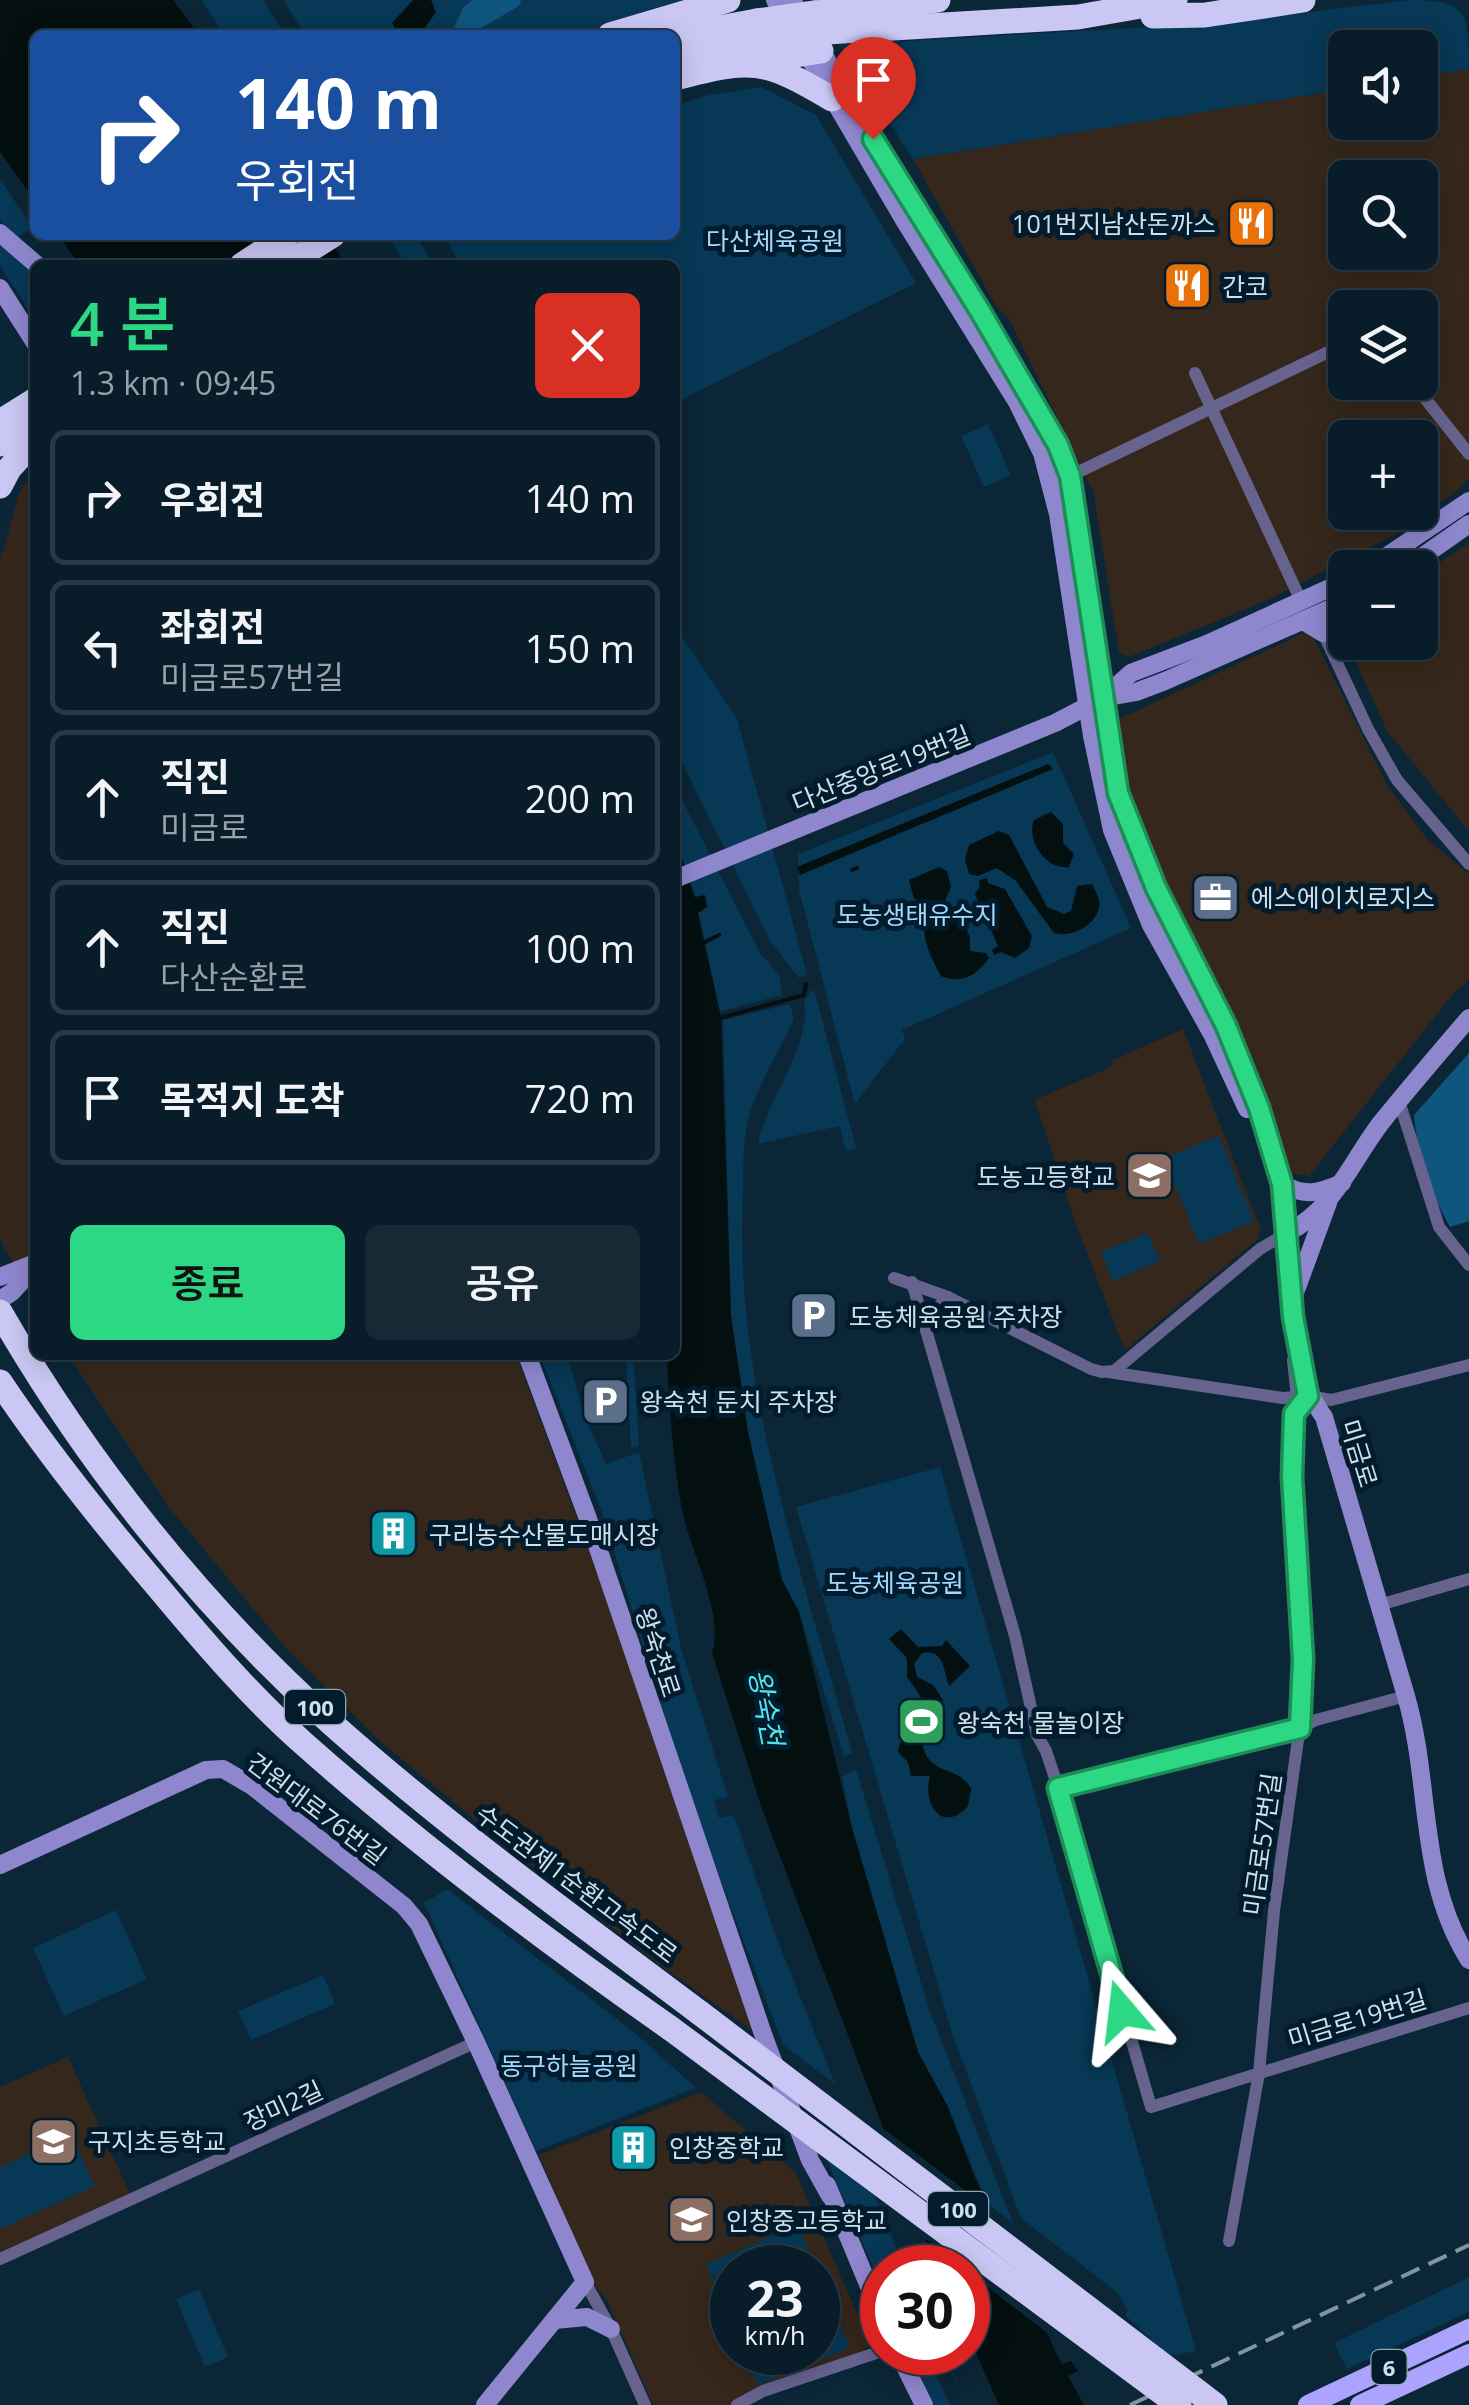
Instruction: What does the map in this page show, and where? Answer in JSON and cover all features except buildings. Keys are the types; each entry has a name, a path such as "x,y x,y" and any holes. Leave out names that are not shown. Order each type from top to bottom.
{"highway":[{"path":"748,63 812,30 938,0"},
{"path":"1078,17 1175,0"},
{"path":"680,36 1078,17 1206,15 1303,0"},
{"path":"626,30 720,1"},
{"path":"680,56 763,30"},
{"path":"680,77 748,63 778,69 832,98"},
{"path":"250,260 280,240"},
{"path":"293,260 324,240"},
{"path":"0,406 30,391"},
{"path":"0,422 30,403"},
{"path":"0,444 30,426"},
{"path":"0,486 30,446"},
{"name":"수도권제1순환고속도로","path":"2,1312 30,1356"},
{"name":"수도권제1순환고속도로","path":"33,1360 98,1462 240,1634 330,1722 460,1833 1216,2405"},
{"name":"100","path":"0,1382 78,1491 218,1659 302,1742 551,1945 670,2028 1179,2405"}],"main road":[{"name":"6","path":"1308,2405 1469,2329"},
{"path":"1360,2405 1469,2354"}],"street":[{"path":"774,0 812,30 1058,445 1070,476 1106,808 1121,856 1151,925 1244,1100 1287,1233"},
{"path":"812,30 832,98 1017,402 1042,453 1095,701 1123,811 1156,888 1226,1026 1259,1108 1282,1184 1287,1233"},
{"path":"0,233 32,260"},
{"path":"0,288 30,335"},
{"path":"1070,476 1328,352"},
{"path":"1195,373 1304,612 1323,633 1396,780 1469,863"},
{"path":"1426,400 1469,454"},
{"path":"1396,550 1469,502"},
{"path":"1432,550 1469,524"},
{"name":"다산중앙로19번길","path":"680,877 1024,736 1095,701 1136,692 1304,612 1328,594"},
{"name":"다산중앙로19번길","path":"1304,612 1328,610"},
{"path":"1323,633 1325,612"},
{"path":"1106,1372 1114,1371 1260,1249 1304,1224 1328,1202 1400,1100 1469,1018"},
{"path":"1400,1100 1439,1227 1469,1264"},
{"path":"1282,1184 1318,1194 1342,1183"},
{"path":"1292,1310 1328,1202"},
{"name":"미금로","path":"1287,1233 1303,1397 1324,1417 1417,1734 1433,1876 1449,1922 1469,1960"},
{"path":"0,1278 30,1267"},
{"path":"2,1312 30,1271"},
{"path":"894,1278 948,1297 1091,1369 1106,1372 1331,1400 1469,1364"},
{"path":"912,1282 1015,1636 1037,1735 1058,1788 1300,1728 1316,1720 1406,1696"},
{"path":"923,1322 948,1297"},
{"name":"왕숙천로","path":"529,1360 587,1516 810,2160 860,2266"},
{"name":"미금로57번길","path":"1229,2241 1259,2072 1274,1911 1300,1728 1303,1659 1292,1477 1294,1414 1303,1397"},
{"path":"1378,1605 1469,1578"},
{"name":"건원대로76번길","path":"0,1865 206,1770 223,1769 252,1786 404,1906 419,1924 476,2042"},
{"name":"미금로19번길","path":"1058,1788 1151,2108 1469,2008"},
{"path":"476,2042 645,2405"},
{"name":"장미2길","path":"0,2260 476,2042"},
{"path":"484,2405 585,2282"},
{"path":"554,2320 588,2318 611,2329"},
{"path":"737,2405 762,2390 860,2358"},
{"path":"909,2375 924,2405"}],"shaded area":[{"path":"472,0 521,1 519,6 478,30 453,30 463,8"},
{"path":"1469,69 1469,478 1438,504 1438,420 1328,420 1328,530 1401,530 1364,550 1328,550 1328,569 1270,599 1129,657 1119,652 1093,491 1009,319 996,306 913,159 1328,92 1328,140 1438,140 1438,74"},
{"path":"30,477 30,1292 0,1239 0,562 20,490"},
{"path":"1469,543 1469,829 1387,731 1355,660 1438,660 1438,564"},
{"path":"1310,630 1387,785 1427,839 1469,874 1469,980 1452,995 1309,1176 1290,1173 1259,1081 1158,880 1131,805 1117,720"},
{"name":"도농고등학교","path":"1183,1029 1261,1230 1258,1239 1125,1350 1076,1225 1035,1100 1111,1067 1111,1061"},
{"path":"1469,1053 1469,1221 1450,1227 1426,1173 1414,1115"},
{"name":"구리농수산물도매시장","path":"71,1360 518,1360 589,1550 757,2034 657,1963 382,1743 284,1646 168,1506"},
{"name":"구지초등학교","path":"68,2057 130,2194 0,2253 0,2087"},
{"name":"인창중고등학교","path":"701,2092 795,2172 827,2245 710,2245 710,2375 798,2375 751,2391 729,2405 653,2405 607,2300 592,2282 539,2155"},
{"name":"인창중고등학교","path":"840,2274 860,2320 860,2352 840,2360"}],"green space":[{"path":"201,0 263,0 282,30 222,30"},
{"path":"283,0 682,0 593,30 303,30"},
{"path":"1409,0 1444,3 1462,14 1466,23 1469,69 1438,74 1438,30 1328,30 1328,92 913,159 839,45 1218,23"},
{"name":"다산체육공원","path":"761,87 816,115 916,283 680,401 680,260 457,260 447,240 680,240 680,104 709,95"},
{"path":"0,180 30,223 30,229 18,238 0,220"},
{"path":"390,240 418,240 432,260 403,260"},
{"path":"0,242 30,266 30,313 0,265"},
{"path":"988,424 1011,475 984,487 961,436"},
{"path":"680,634 737,719 807,974 799,978 770,941 680,758"},
{"name":"도농생태유수지","path":"1053,752 1131,928 902,1030 905,1039 855,1104 799,890 798,854"},
{"path":"680,796 760,953 779,975 782,995 718,1012 698,913 704,896 695,898 680,853"},
{"path":"814,989 856,1148 846,1151 840,1126 758,1144 802,1035 804,1000"},
{"path":"790,1004 794,1019 758,1091 747,1125 743,1265 760,1406 793,1546 852,1753 844,1756 799,1612 782,1580 748,1432 731,1316 723,1020"},
{"path":"1219,1136 1254,1221 1199,1244 1164,1158"},
{"path":"1148,1233 1160,1261 1113,1281 1101,1252"},
{"path":"542,1360 568,1360 584,1415 606,1464 639,1452 682,1652 728,1797 714,1800 719,1818 734,1815 775,1934 835,2084 783,2045 687,1791 603,1515"},
{"path":"626,1360 633,1360 639,1443 631,1448"},
{"name":"도농체육공원","path":"940,1467 1196,2351 1169,2356 1126,2316 1127,2309 1118,2293 1021,2218 953,2036 796,1507"},
{"path":"856,1769 930,2012 1013,2223 987,2203 948,2107 918,2052 852,1828 842,1777"},
{"name":"동구하늘공원","path":"447,1889 634,2032 696,2088 536,2151 424,1903"},
{"path":"116,1910 147,1979 64,2016 33,1948"},
{"path":"323,1975 335,2004 251,2040 238,2011"},
{"path":"71,2135 95,2186 0,2229 0,2167"},
{"path":"823,2151 871,2186 895,2245 863,2245"},
{"path":"797,2225 806,2245 750,2245"},
{"path":"1469,2277 1469,2312 1347,2369 1334,2343"},
{"path":"199,2289 228,2357 205,2367 176,2299"},
{"path":"840,2324 850,2348 840,2352"},
{"path":"754,2375 783,2375 758,2385"},
{"path":"921,2375 936,2375 950,2405 934,2405"}],"water":[{"path":"0,0 173,0 195,30 30,30 30,194 0,152"},
{"path":"413,0 431,0 436,12 423,30 396,30 392,23"},
{"path":"62,240 331,240 342,260 76,260"},
{"path":"1048,764 1053,769 800,875 797,867"},
{"path":"1051,812 1063,824 1063,843 1074,854 1069,867 1053,864 1035,845 1034,820"},
{"path":"999,831 1009,835 1047,907 1064,914 1071,911 1077,886 1092,884 1099,904 1088,925 1074,932 1054,933 1016,881 997,868 978,876 969,874 965,859 969,845"},
{"name":"왕숙천","path":"680,853 695,897 705,895 707,907 698,913 721,1017 731,1316 748,1432 782,1580 799,1612 852,1828 918,2052 948,2107 973,2173 1058,2357 1062,2364 1071,2361 1078,2371 1068,2376 1084,2405 999,2405 986,2375 990,2375 990,2245 928,2245 761,1806 712,1653 714,1620 682,1510 667,1360 680,1360"},
{"path":"939,867 947,871 951,887 942,907 935,908 933,901 914,899 909,880"},
{"path":"987,878 988,883 1005,889 1032,936 1029,948 1015,958 1001,952 994,955 992,950 998,946 975,894 979,880"},
{"path":"942,912 943,916 962,920 970,937 970,951 986,953 989,958 969,976 941,976 931,957 924,923"},
{"name":"왕숙천 물놀이장","path":"901,1629 918,1647 942,1646 946,1640 970,1666 949,1686 942,1662 935,1654 922,1653 914,1664 917,1677 933,1685 943,1700 924,1737 924,1750 933,1764 961,1777 971,1789 968,1806 950,1817 932,1806 930,1776 911,1776 908,1762 898,1752 900,1743 915,1734 917,1729 909,1715 921,1697 907,1677 907,1658 889,1639"}],"pier":[{"path":"876,2123 999,2216 1055,2339 990,2289 990,2245 933,2245 919,2234"}],"waterway":[{"path":"852,870 857,868"},
{"path":"701,944 719,935"},
{"path":"720,1018 804,995 806,984"}],"railway":[{"path":"1130,2405 1469,2245"}],"place":[{"name":"101번지남산돈까스","path":"1251,223"},
{"name":"간코","path":"1187,286"},
{"name":"에스에이치로지스","path":"1216,897"},
{"name":"도농고등학교","path":"1150,1176"},
{"name":"도농체육공원 주차장","path":"814,1316"},
{"name":"왕숙천 둔치 주차장","path":"605,1401"},
{"name":"구리농수산물도매시장","path":"394,1534"},
{"name":"왕숙천 물놀이장","path":"922,1722"},
{"name":"구지초등학교","path":"53,2141"},
{"name":"인창중학교","path":"634,2147"},
{"name":"인창중고등학교","path":"691,2220"}],"route":[{"path":"873,139 980,311 1058,445 1070,476 1108,741 1123,811 1248,1078 1286,1207 1293,1317 1308,1396 1294,1414 1292,1477 1303,1659 1300,1728 1058,1788 1122,2011"}]}
